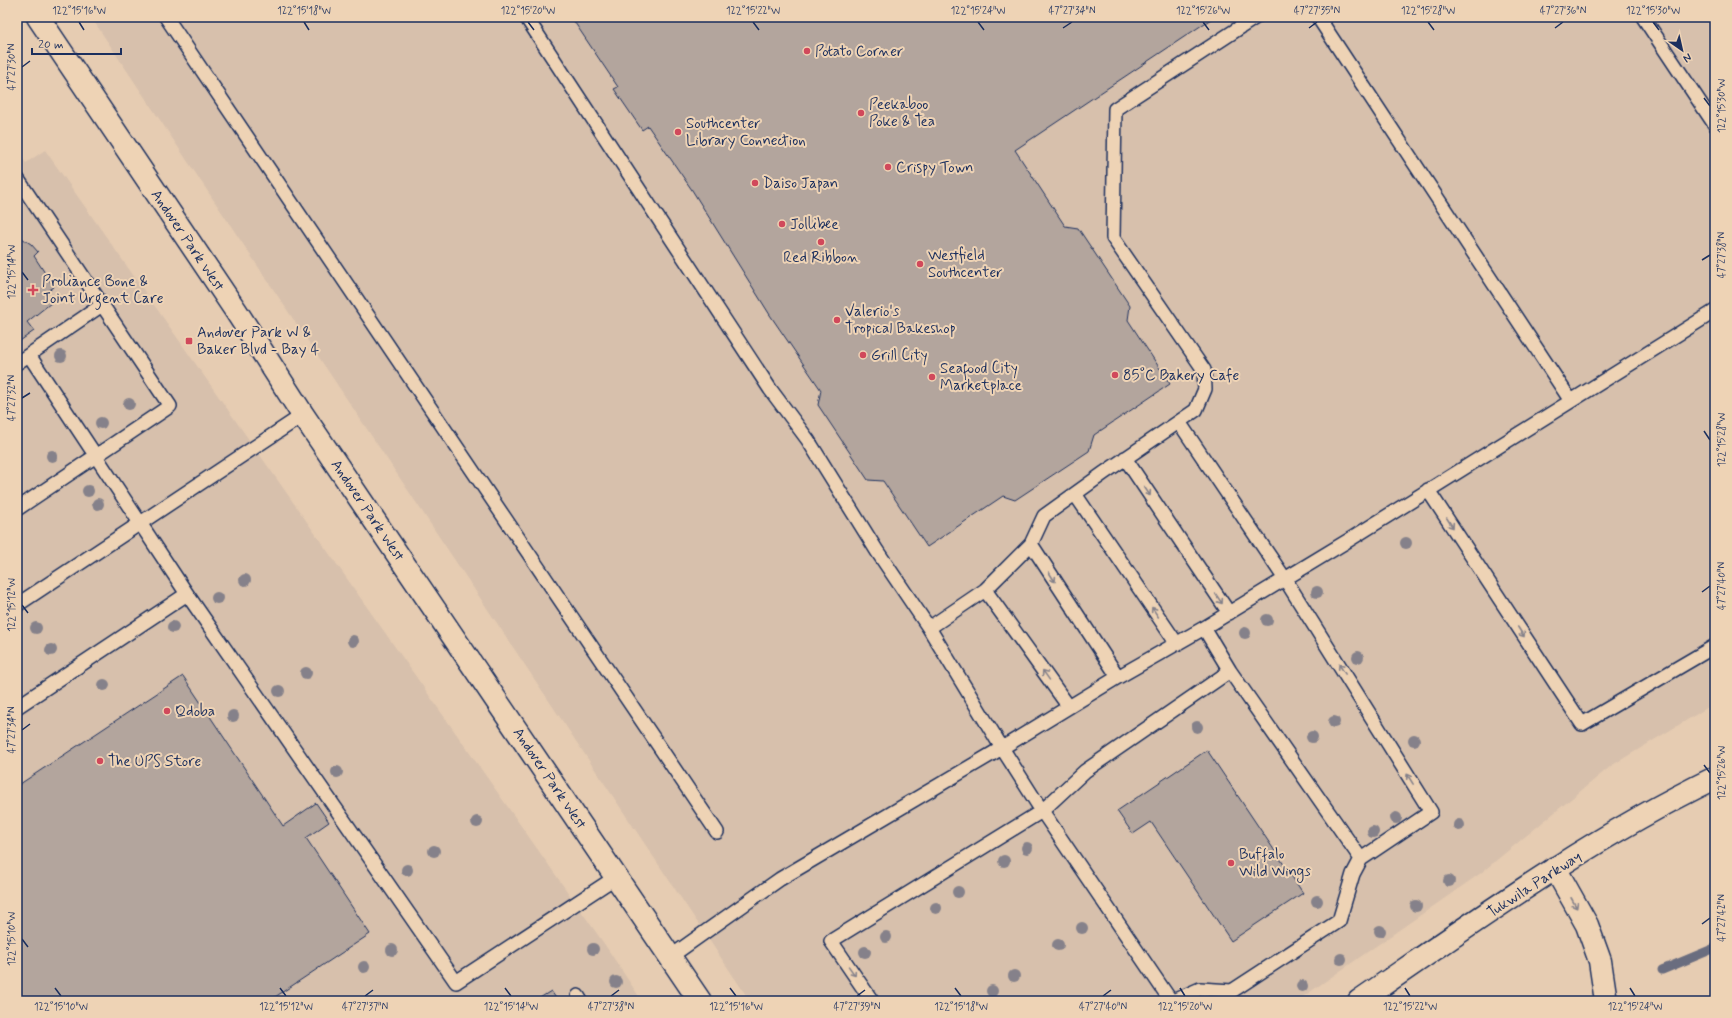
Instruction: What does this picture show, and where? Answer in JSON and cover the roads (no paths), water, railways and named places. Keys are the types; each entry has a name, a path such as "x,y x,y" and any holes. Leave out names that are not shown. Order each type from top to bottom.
{"main road":[{"name":"Andover Park West","path":"38,17 236,311 303,415 700,1001"},
{"name":"Tukwila Parkway","path":"1359,1001 1556,868 1642,817 1715,778"},
{"path":"1556,868 1587,925 1600,961 1606,1001"}],"lane":[{"path":"166,17 717,832"},
{"path":"526,17 770,389 808,440 877,551 929,628 1042,811 1172,1001 1200,989 1232,991 1339,921 1353,874 1361,859 1431,812 1285,579 1179,422"},
{"path":"929,628 985,590 1031,544 1044,516 1125,458 1196,410 1205,389 1204,370 1113,238 1115,108 1256,17"},
{"path":"1318,17 1571,401"},
{"path":"1642,17 1715,125"},
{"path":"17,178 170,406 18,505"},
{"path":"17,363 102,305"},
{"path":"670,957 780,879 1002,748 1118,677 1229,613 1715,312"},
{"path":"29,354 187,594 456,982 616,877"},
{"path":"17,606 303,415"},
{"path":"1125,458 1229,613"},
{"path":"1428,490 1582,724 1715,646"},
{"path":"1075,494 1177,644"},
{"path":"1031,544 1118,677"},
{"path":"985,590 1069,707"},
{"path":"17,707 187,594"},
{"path":"1204,628 1230,671 1361,859"},
{"path":"872,1001 831,941 1042,811 1085,771 1230,671"}],"waterway":[{"path":"1662,970 1715,948"}],"place":[{"name":"Potato Corner","path":"807,51"},
{"name":"Peekaboo Poke & Tea","path":"861,113"},
{"name":"Southcenter Library Connection","path":"678,132"},
{"name":"Crispy Town","path":"888,167"},
{"name":"Daiso Japan","path":"755,183"},
{"name":"Jollibee","path":"782,224"},
{"name":"Red Ribbon","path":"821,242"},
{"name":"Westfield Southcenter","path":"920,264"},
{"name":"Proliance Bone & Joint Urgent Care","path":"33,290"},
{"name":"Valerio's Tropical Bakeshop","path":"837,320"},
{"name":"Andover Park W & Baker Blvd - Bay 4","path":"189,341"},
{"name":"Grill City","path":"863,355"},
{"name":"85°C Bakery Cafe","path":"1115,375"},
{"name":"Seafood City Marketplace","path":"932,377"},
{"name":"Qdoba","path":"167,711"},
{"name":"The UPS Store","path":"100,761"},
{"name":"Buffalo Wild Wings","path":"1231,863"}]}
